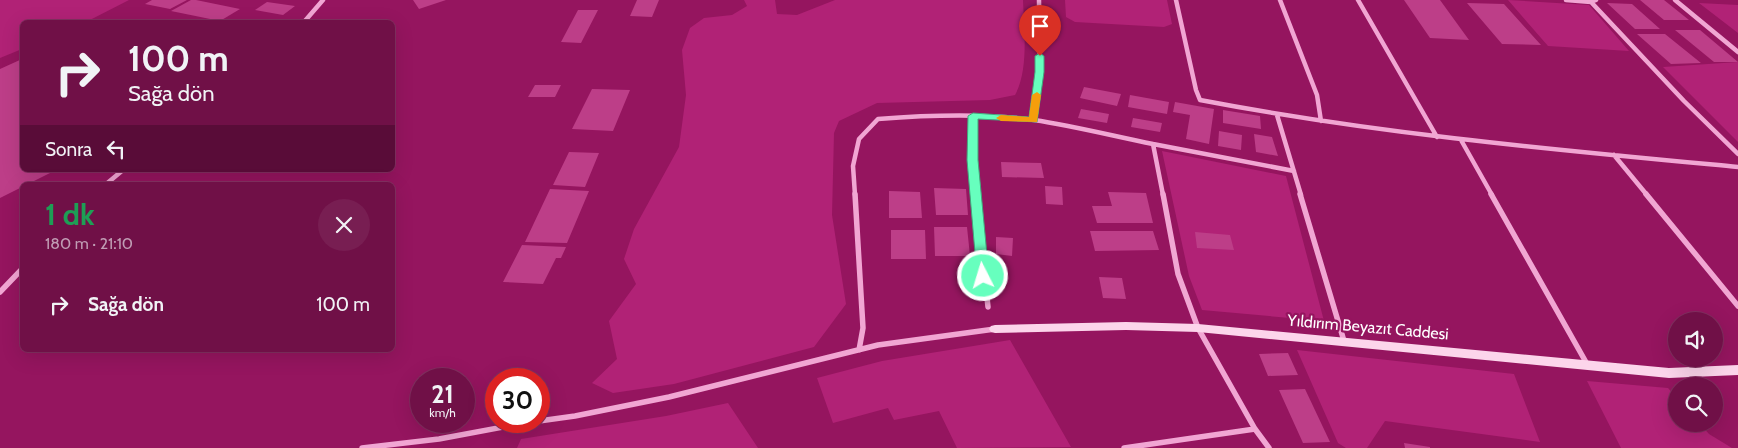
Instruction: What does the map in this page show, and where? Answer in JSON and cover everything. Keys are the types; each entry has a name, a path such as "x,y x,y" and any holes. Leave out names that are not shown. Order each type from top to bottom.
{"street":[{"path":"306,20 323,0"},
{"path":"1033,120 1040,72 1039,0"},
{"path":"1176,0 1200,100 1277,115 1436,137 1738,167"},
{"path":"1280,0 1317,95 1321,121"},
{"path":"1358,0 1436,137"},
{"path":"1566,0 1594,1 1684,101 1738,154"},
{"path":"1675,0 1738,52"},
{"path":"1277,115 1344,341"},
{"path":"859,350 863,328 853,166 859,139 878,119 915,116 973,116 1033,120 1294,171"},
{"path":"973,116 972,160 988,307"},
{"path":"1461,140 1587,365"},
{"path":"1153,144 1178,274 1198,328 1255,429 1270,448"},
{"path":"1614,155 1738,306"},
{"path":"109,182 121,172"},
{"path":"0,292 20,271"},
{"name":"Yıldırım Beyazıt Caddesi","path":"995,329 1126,326 1198,328 1669,373 1738,370"},
{"path":"550,419 670,397 878,345 995,329"},
{"path":"1124,448 1255,429"},
{"path":"362,448 485,430"}],"shaded area":[{"path":"0,0 129,0 90,20 20,20 20,50 0,58"},
{"path":"744,0 775,0 777,14 797,15 835,0 1023,0 1025,49 1019,85 1015,95 990,100 877,103 839,121 834,133 832,215 846,304 814,347 674,384 613,393 592,383 617,359 609,321 636,284 624,259 634,229 679,147 686,95 682,50 690,28 704,18 732,15 747,6"},
{"path":"1065,0 1167,0 1172,24 1164,27 1075,22 1066,17"},
{"path":"1508,0 1589,5 1629,51 1548,46"},
{"path":"1699,3 1738,5 1738,33"},
{"path":"1738,62 1738,142 1663,67"},
{"path":"1162,151 1286,176 1324,321 1202,310 1189,276"},
{"path":"1010,340 1071,447 957,448 939,411 894,420 888,408 833,423 817,378 882,361"},
{"path":"1297,350 1514,374 1540,442 1385,421 1367,448 1346,448 1338,443"},
{"path":"1587,381 1668,388 1668,432 1707,432 1732,448 1621,448"},
{"path":"728,403 758,448 517,448 521,439 666,416"}],"building":[{"path":"152,0 187,0 170,9 145,4"},
{"path":"191,0 240,9 222,20 171,11"},
{"path":"413,0 446,0 419,9"},
{"path":"637,0 659,0 652,17 630,16"},
{"path":"1404,0 1440,0 1469,40 1430,38"},
{"path":"1640,0 1664,0 1689,20 1664,20"},
{"path":"267,2 295,6 283,15 255,10"},
{"path":"1467,3 1504,4 1541,45 1502,44"},
{"path":"1607,3 1632,4 1660,29 1635,29"},
{"path":"578,10 598,10 581,43 561,42"},
{"path":"1675,30 1700,30 1738,62 1714,62"},
{"path":"1637,34 1665,34 1701,63 1671,64"},
{"path":"20,60 20,172 52,172 32,182 20,182 20,188 0,198 0,69"},
{"path":"535,85 561,85 555,97 528,97"},
{"path":"1084,87 1121,94 1117,106 1080,98"},
{"path":"592,89 630,90 613,131 572,129"},
{"path":"1130,95 1169,102 1167,114 1128,107"},
{"path":"1175,102 1214,109 1209,144 1186,139 1190,115 1173,112"},
{"path":"1081,109 1109,114 1107,123 1078,118"},
{"path":"1223,110 1260,116 1261,129 1223,123"},
{"path":"1133,118 1162,123 1160,132 1131,127"},
{"path":"1219,131 1242,135 1241,150 1218,146"},
{"path":"1254,134 1272,137 1278,156 1256,152"},
{"path":"569,152 599,153 585,187 553,185"},
{"path":"1001,162 1041,163 1044,178 1002,177"},
{"path":"1045,186 1062,187 1063,205 1046,204"},
{"path":"934,188 966,189 968,215 936,215"},
{"path":"550,189 589,191 567,243 525,242"},
{"path":"889,191 920,192 922,218 889,218"},
{"path":"1108,192 1146,193 1153,223 1097,223 1092,206 1112,206"},
{"path":"934,227 967,227 970,256 935,256"},
{"path":"891,230 925,230 926,259 891,259"},
{"path":"1090,231 1153,231 1159,250 1095,251"},
{"path":"1195,232 1230,235 1234,250 1197,248"},
{"path":"996,237 1013,238 1012,256 996,254"},
{"path":"522,245 566,247 561,258 556,258 543,284 503,282"},
{"path":"1099,277 1122,278 1126,299 1103,298"},
{"path":"1288,353 1298,375 1268,376 1259,354"},
{"path":"1305,389 1330,442 1303,443 1279,390"},
{"path":"1404,443 1430,447 1430,448 1405,448"}],"slow traffic":[{"path":"1001,118 1033,120 1037,95"}],"route":[{"path":"983,276 972,160 973,116 1033,120 1040,72 1040,56"}]}
